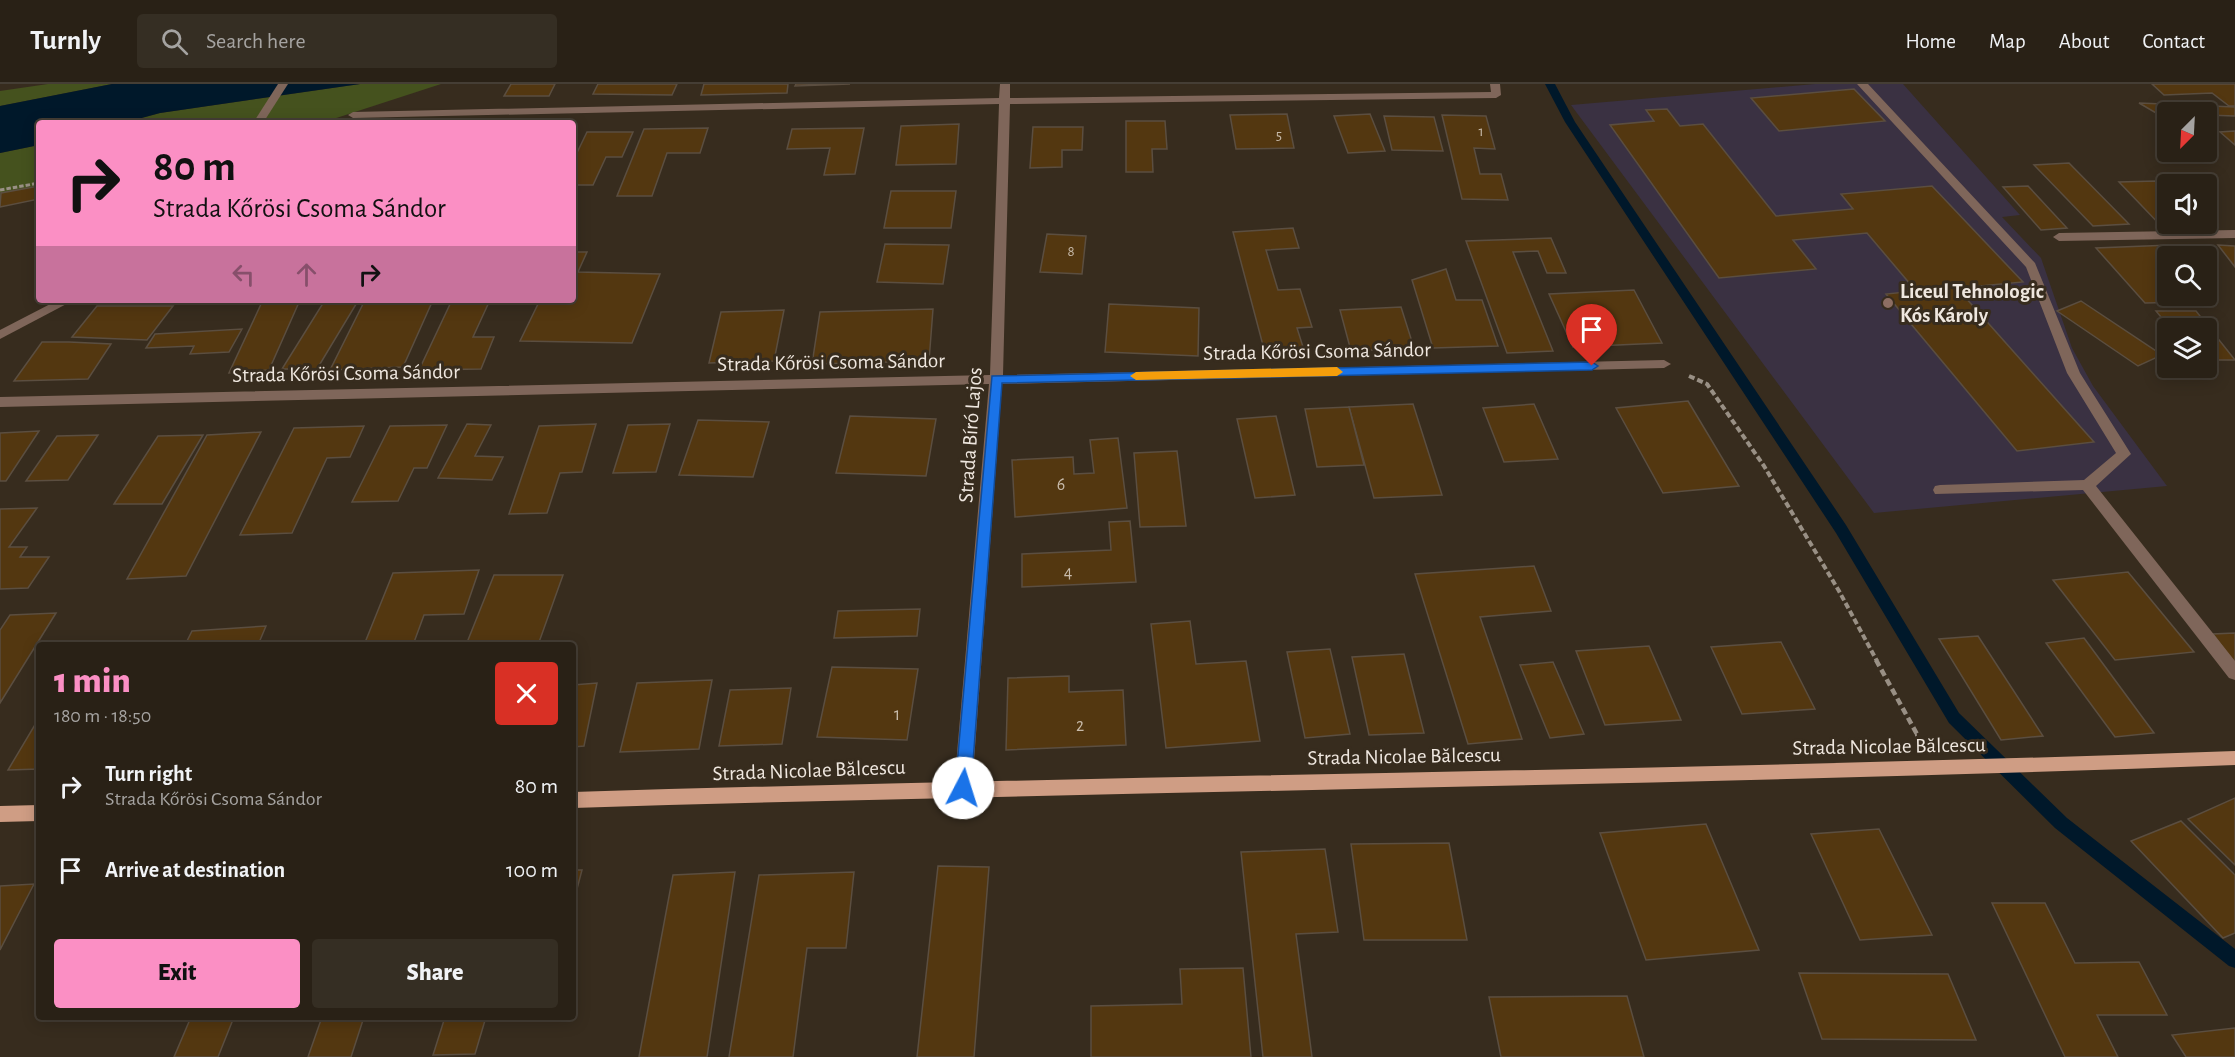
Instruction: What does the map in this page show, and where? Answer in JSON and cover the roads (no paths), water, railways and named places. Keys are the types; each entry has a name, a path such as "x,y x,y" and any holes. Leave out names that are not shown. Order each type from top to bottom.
{"main road":[{"name":"Strada Nicolae Bălcescu","path":"576,800 963,788 2046,765 2235,758"},
{"path":"0,813 36,813"}],"street":[{"path":"261,120 283,84"},
{"name":"Strada Bíró Lajos","path":"963,788 996,379 1005,84"},
{"path":"1862,84 2031,266 2074,373 2124,454 2087,485 1940,490"},
{"path":"353,115 1496,90"},
{"path":"2059,237 2235,234"},
{"path":"0,335 62,303"},
{"name":"Strada Kőrösi Csoma Sándor","path":"0,402 1664,364"},
{"path":"2087,485 2235,673"}],"water":[{"path":"112,84 360,84 160,113 134,120 36,120 36,146 0,153 0,106"}],"waterway":[{"path":"1550,84 1570,122 1841,529 1954,718 2061,823 2235,960"}],"place":[{"name":"Liceul Tehnologic Kós Károly","path":"1888,303"}]}
